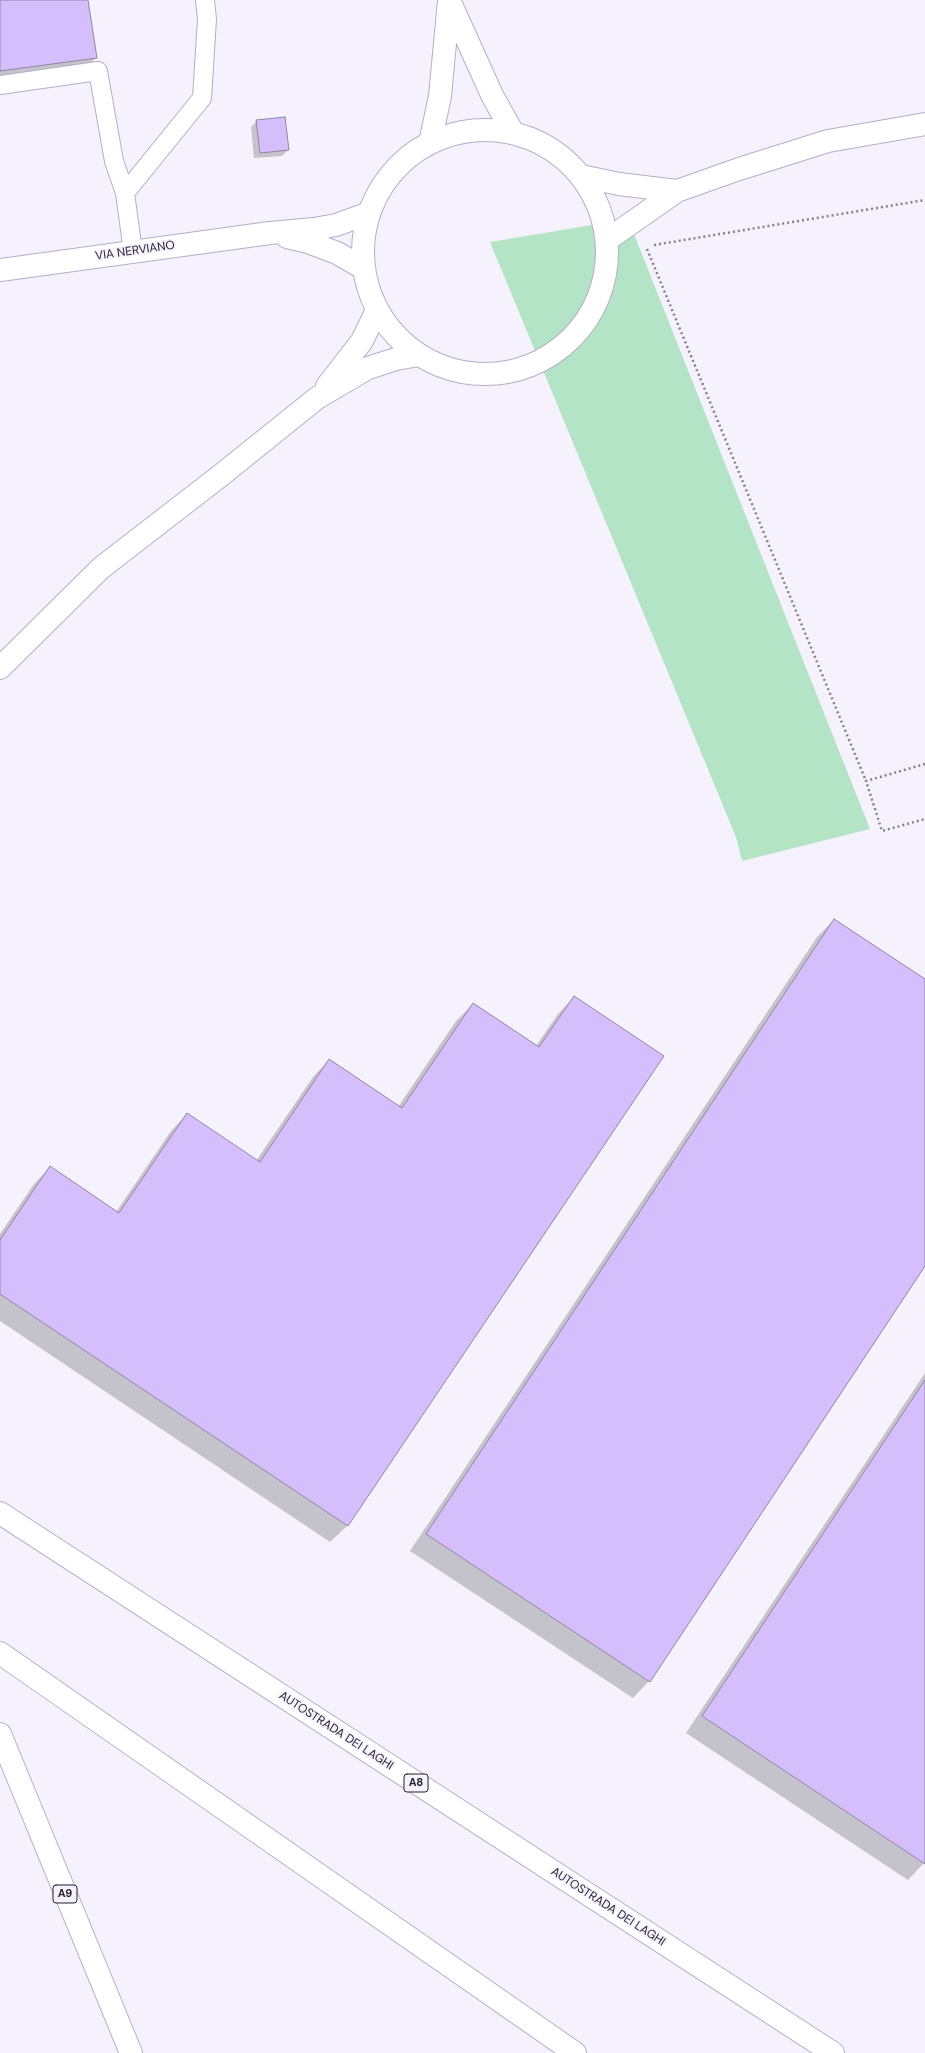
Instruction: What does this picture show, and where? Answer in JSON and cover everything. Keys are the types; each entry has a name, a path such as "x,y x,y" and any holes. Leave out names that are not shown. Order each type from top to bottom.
{"main road":[{"path":"449,0 492,95 513,133"},
{"path":"430,143 440,96 449,0"},
{"path":"607,240 677,191 739,169 828,141 925,124"},
{"path":"485,129 513,133 539,142 562,156 581,176 599,206 607,240 606,270 598,299 583,325 567,342 536,363 506,372 476,374 446,368 419,355 402,342 388,327 377,310 369,290 363,268 363,240 369,213 379,192 392,172 409,156 430,143 456,133 485,129"},
{"path":"581,176 619,184 677,191"},
{"name":"VIA NERVIANO","path":"0,270 270,233 314,229 336,225 369,213"},
{"name":"VIA NERVIANO","path":"270,233 308,242 337,253 363,268"},
{"path":"318,398 362,342 377,310"},
{"path":"0,668 101,568 318,398 368,368 396,359 419,355"},
{"name":"AUTOSTRADA DEI LAGHI","path":"0,1513 833,2053"},
{"path":"0,1653 574,2053"},
{"name":"A9","path":"0,1734 131,2053"}],"lane":[{"path":"125,193 202,98 207,20 205,0"},
{"path":"0,85 98,71 114,162 125,193 133,252"}],"path":[{"path":"925,200 646,246 866,781 882,831 925,819"},
{"path":"866,781 925,764"}],"green space":[{"path":"628,219 870,829 742,861 736,837 490,242"}],"building":[{"path":"0,0 88,0 97,58 0,71"},
{"path":"285,117 289,150 260,153 256,120"},
{"path":"834,919 925,979 925,1266 650,1682 426,1534"},
{"path":"574,996 664,1056 348,1526 0,1294 0,1240 50,1166 119,1213 187,1113 260,1162 329,1059 402,1108 473,1003 539,1047"},
{"path":"925,1380 925,1864 702,1716"}]}
